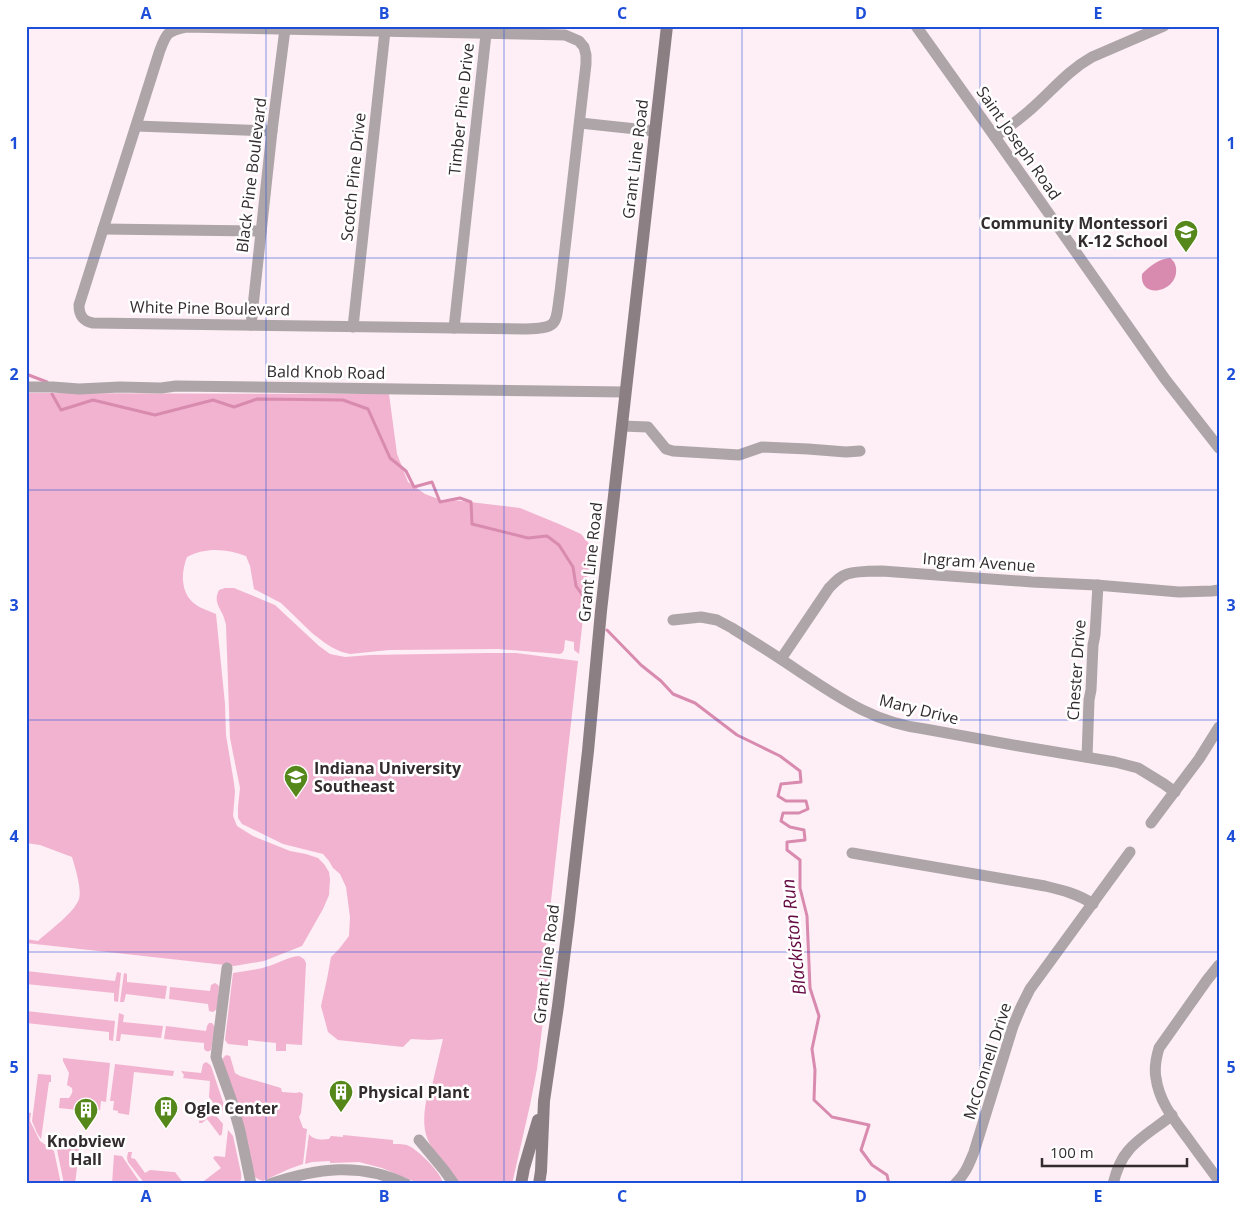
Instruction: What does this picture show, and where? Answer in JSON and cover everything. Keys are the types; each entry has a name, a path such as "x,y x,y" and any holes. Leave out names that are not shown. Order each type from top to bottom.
{"main road":[{"name":"Grant Line Road","path":"539,1184 544,1101 569,918 667,26"},
{"name":"Grant Line Road","path":"521,1184 544,1101"}],"street":[{"name":"Saint Joseph Road","path":"916,26 1165,379 1219,448"},
{"path":"995,136 1030,110 1062,78 1082,63 1164,26"},
{"name":"White Pine Boulevard","path":"285,29 186,27 168,33 164,39 79,305 81,317 86,322 543,329 554,324 560,292 586,55 584,47 579,41 565,35 486,34"},
{"name":"Timber Pine Drive","path":"285,29 486,34 454,328"},
{"name":"Black Pine Boulevard","path":"251,325 285,29"},
{"name":"Scotch Pine Drive","path":"353,327 385,31"},
{"path":"580,123 655,131"},
{"path":"137,126 272,131"},
{"path":"103,229 261,231"},
{"name":"Bald Knob Road","path":"26,387 78,389 161,388 176,386 626,392"},
{"path":"622,426 648,427 666,449 673,451 739,455 762,447 846,452 860,451"},
{"name":"Ingram Avenue","path":"780,660 829,588 846,574 882,571 1179,592 1219,590"},
{"name":"Chester Drive","path":"1087,757 1098,586"},
{"name":"Mary Drive","path":"673,620 701,617 717,620 843,700 882,719 911,727 1115,762 1138,768 1175,792"},
{"path":"1151,823 1199,759 1219,727"},
{"name":"McConnell Drive","path":"955,1184 966,1171 974,1152 1020,1007 1030,990 1130,852"},
{"path":"852,853 1045,886 1073,893 1093,904"},
{"path":"1219,965 1159,1048 1156,1058 1156,1079 1163,1100 1172,1115 1214,1166 1219,1181"},
{"path":"227,968 216,1057 240,1131 251,1184"},
{"path":"1113,1184 1123,1158 1128,1151 1172,1115"},
{"path":"418,1140 454,1184"},
{"path":"270,1184 290,1177 340,1169 366,1170 406,1184"}],"shaded area":[{"path":"1170,258 1176,268 1172,283 1166,288 1159,290 1146,288 1142,274 1154,263"},
{"path":"26,393 389,394 397,454 408,482 425,494 441,500 520,508 581,534 591,546 579,654 574,650 574,642 565,640 564,650 560,654 498,649 389,650 350,654 325,643 281,603 254,589 250,566 246,556 231,552 209,550 187,557 183,582 187,594 197,606 216,614 225,704 226,735 235,792 233,816 237,826 253,836 290,851 318,858 329,872 329,895 302,946 264,961 234,966 26,943 26,939 38,941 61,921 76,904 79,899 80,890 72,857 40,845 26,843"},
{"path":"234,588 275,605 330,654 345,657 516,653 578,661 546,945 551,957 537,1069 512,1184 459,1184 430,1144 425,1130 425,1112 443,1039 411,1039 403,1047 338,1040 328,1032 321,1006 331,957 349,936 350,917 346,887 340,874 323,854 283,844 242,824 238,818 240,788 230,738 226,625 217,600 219,590"},
{"path":"299,956 306,963 302,1045 286,1044 286,1051 276,1051 276,1043 248,1040 248,1046 228,1044 225,1040 233,973 273,965"},
{"path":"26,971 115,981 117,972 121,973 118,1002 114,1001 114,993 26,984"},
{"path":"124,973 127,974 127,982 167,986 165,999 126,994 124,1002 120,1002"},
{"path":"215,983 219,987 217,1009 213,1012 209,1011 208,1004 169,999 170,987 210,991 211,985"},
{"path":"26,1011 115,1021 113,1041 109,1040 109,1032 26,1023"},
{"path":"119,1013 124,1015 123,1022 163,1026 161,1038 121,1034 120,1041 116,1041"},
{"path":"209,1023 212,1023 215,1027 211,1050 209,1051 204,1049 204,1043 164,1039 166,1026 206,1031"},
{"path":"226,1055 230,1056 235,1073 240,1076 281,1088 282,1092 300,1092 303,1094 299,1117 303,1128 307,1129 303,1164 263,1181 255,1177 223,1064 223,1058"},
{"path":"63,1058 110,1063 106,1102 101,1101 100,1110 96,1109 96,1112 59,1108 60,1098 69,1098 72,1094 72,1088 67,1085 69,1073"},
{"path":"206,1062 211,1066 225,1108 222,1111 219,1111 209,1097 210,1081 183,1078 184,1075 181,1071 201,1073 203,1064"},
{"path":"115,1064 174,1071 173,1076 134,1072 129,1115 113,1110 114,1101 110,1101"},
{"path":"38,1074 51,1075 41,1139 32,1121"},
{"path":"202,1102 207,1105 223,1124 220,1136 207,1119 199,1123"},
{"path":"26,1112 31,1113 30,1121 40,1141 54,1151 61,1184 26,1184"},
{"path":"228,1130 233,1136 241,1180 237,1183 227,1184 200,1184 221,1168 213,1158 215,1156 225,1157"},
{"path":"309,1134 318,1139 329,1139 331,1136 343,1137 343,1135 393,1140 393,1144 407,1145 418,1152 429,1163 439,1174 443,1184 420,1184 382,1168 359,1162 330,1163 330,1161 305,1164"},
{"path":"55,1140 80,1143 75,1184 64,1184"},
{"path":"128,1152 132,1152 131,1158 135,1159 145,1173 150,1170 175,1172 184,1184 145,1184 128,1162"},
{"path":"114,1155 122,1156 141,1184 112,1184"}],"waterway":[{"name":"Blackiston Run","path":"26,374 47,382"},
{"name":"Blackiston Run","path":"52,394 61,410 93,400 155,415 213,400 234,407 257,399 343,400 368,409 390,458 406,471 414,487 432,482 440,502 460,498 471,502 472,524 528,538 547,536 559,545 573,567 576,586 588,603"},
{"name":"Blackiston Run","path":"607,630 673,694 695,703 737,735 780,756 800,771 801,782 781,784 778,796 786,801 806,801 808,809 799,813 783,813 781,821 790,827 804,830 805,840 787,842 787,850 800,860 800,888 807,916 810,988 819,1016 812,1049 815,1070 814,1100 832,1117 869,1125 861,1150 872,1165 887,1175 889,1184"}],"place":[{"name":"Community Montessori K-12 School","path":"1186,253"},
{"name":"Indiana University Southeast","path":"296,798"},
{"name":"Physical Plant","path":"341,1113"},
{"name":"Ogle Center","path":"166,1129"},
{"name":"Knobview Hall","path":"86,1131"}]}
